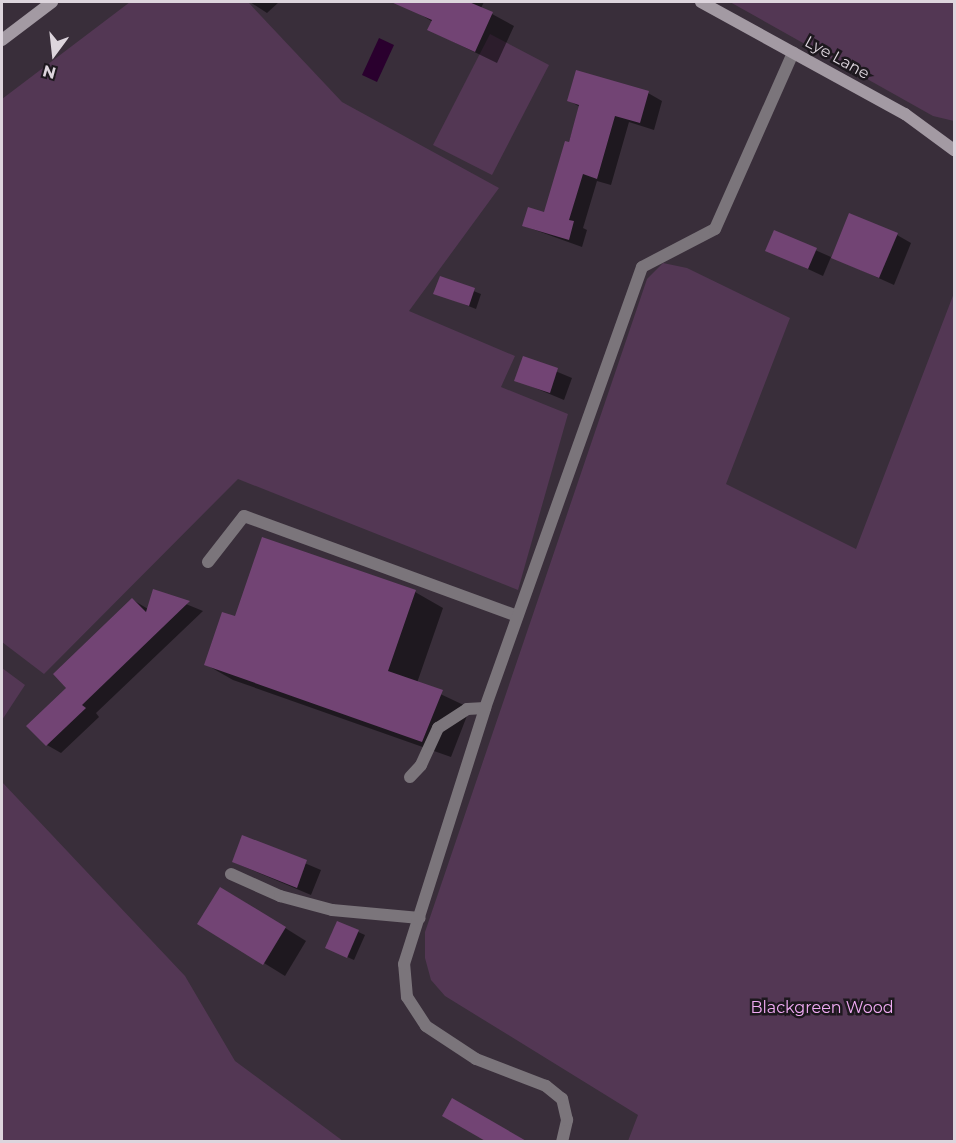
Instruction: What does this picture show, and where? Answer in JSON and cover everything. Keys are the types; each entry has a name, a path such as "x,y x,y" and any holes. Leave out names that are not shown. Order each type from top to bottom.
{"street":[{"path":"2,40 52,2"},
{"name":"Lye Lane","path":"701,2 905,114 954,150"}],"lane":[{"path":"562,1142 567,1120 562,1100 546,1086 476,1059 426,1026 407,997 404,964 485,708 642,267 714,229 793,53"},
{"path":"208,562 244,516 518,616"},
{"path":"410,777 421,765 438,728 467,709 485,708"},
{"path":"231,874 280,896 332,910 420,918"}],"green space":[{"path":"130,2 248,2 342,102 499,188 409,311 515,356 501,387 568,414 518,590 238,479 44,674 2,642 2,99"},
{"path":"730,2 954,2 954,121 933,116"},
{"path":"490,34 549,65 492,175 433,145"},
{"name":"Blackgreen Wood","path":"663,263 687,268 790,318 726,484 856,549 954,293 954,1141 628,1141 638,1115 445,996 431,980 425,958 425,932 647,279"},
{"path":"2,668 25,685 2,720"},
{"path":"2,782 185,976 235,1061 343,1141 2,1141"}],"shaded area":[{"path":"379,38 394,45 377,82 362,75"}],"building":[{"path":"391,2 469,2 493,12 475,52 427,30 432,20"},
{"path":"576,70 649,91 640,123 615,116 597,179 583,174 569,220 574,221 569,240 522,226 528,207 544,212 565,141 569,142 579,105 567,101"},
{"path":"849,213 898,233 879,278 831,258"},
{"path":"774,230 817,248 808,269 765,251"},
{"path":"440,276 475,288 469,306 433,294"},
{"path":"523,356 558,368 550,393 514,381"},
{"path":"262,537 416,590 388,671 443,690 422,742 204,665 222,612 235,616"},
{"path":"153,589 190,601 82,705 86,708 46,746 26,726 66,688 53,674 132,598 146,612"},
{"path":"242,835 307,860 297,888 232,862"},
{"path":"220,887 286,927 263,965 197,924"},
{"path":"337,921 359,930 347,958 325,948"},
{"path":"452,1098 528,1142 487,1142 442,1116"}]}
